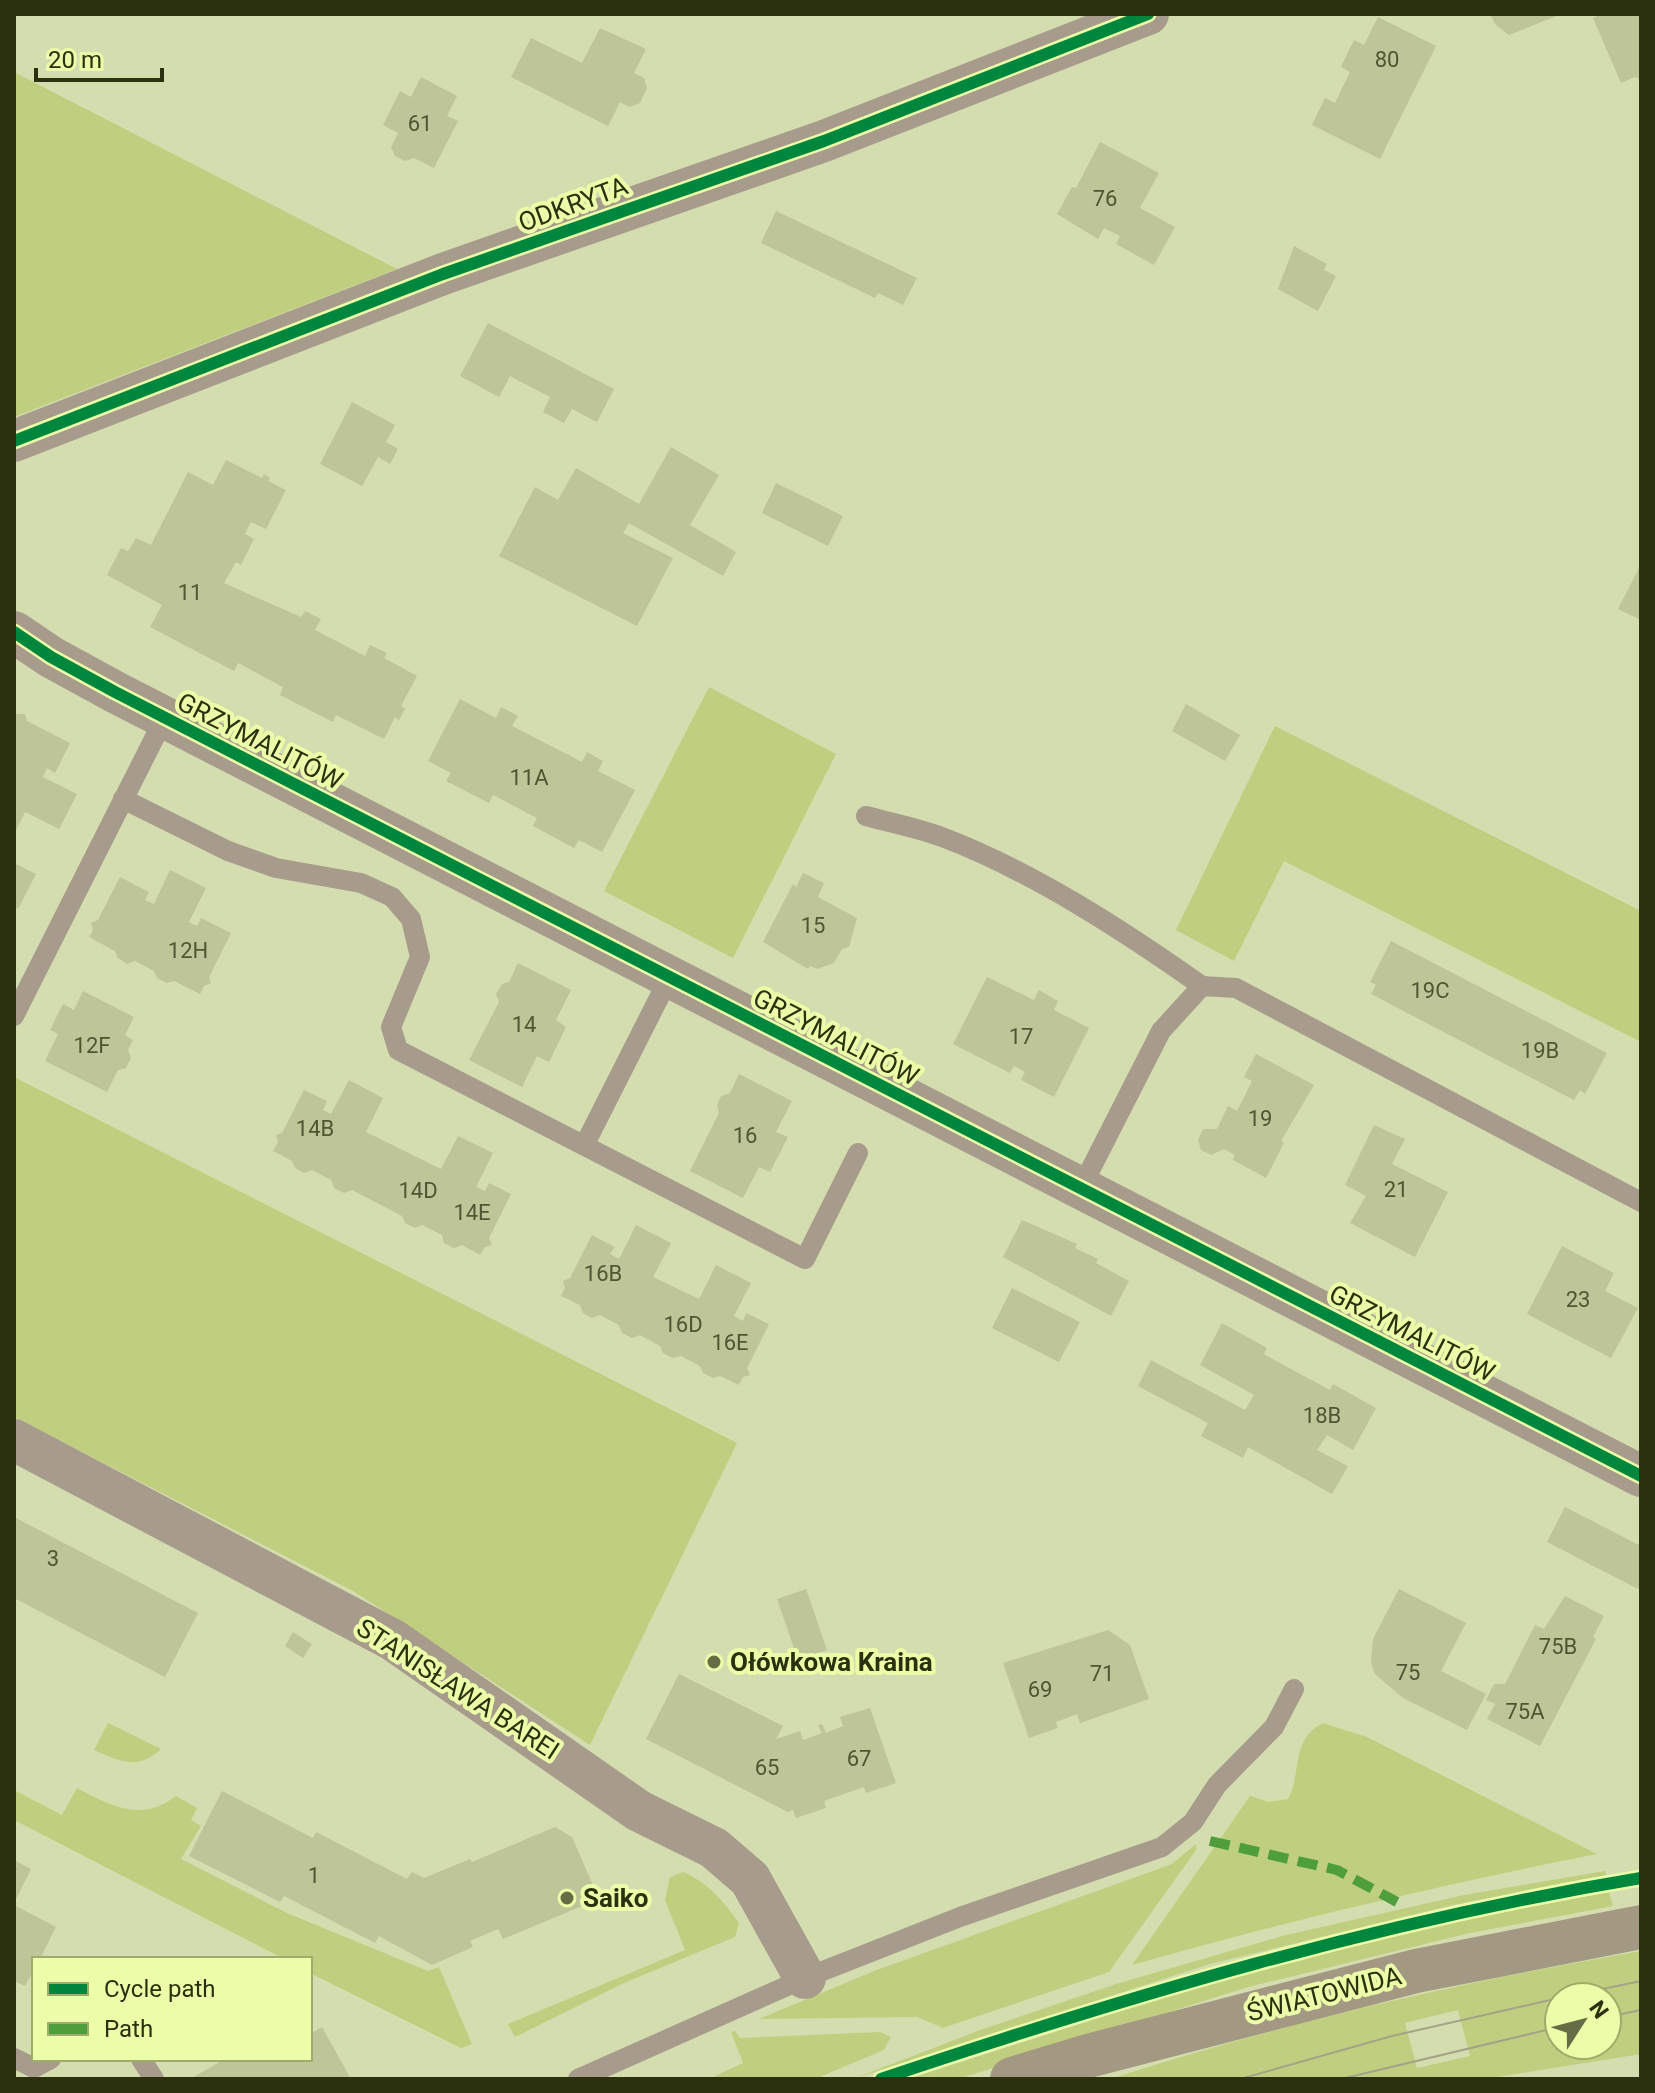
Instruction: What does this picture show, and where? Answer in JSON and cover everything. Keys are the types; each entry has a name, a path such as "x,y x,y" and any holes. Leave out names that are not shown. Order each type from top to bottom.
{"street":[{"name":"ODKRYTA","path":"14,441 443,274 824,141 1148,14"},
{"name":"GRZYMALITÓW","path":"14,632 51,657 165,717 1641,1476"},
{"name":"STANISŁAWA BAREI","path":"14,1440 393,1640 639,1811 714,1848 750,1879 805,1978"},
{"name":"ŚWIATOWIDA","path":"1012,2079 1088,2056 1402,1974 1641,1927"}],"lane":[{"path":"14,1016 165,717"},
{"path":"123,799 228,851 276,868 361,883 392,897 411,919 420,957 391,1027 398,1050 805,1259 858,1153"},
{"path":"866,816 941,837 999,861 1148,948 1202,986 1236,988 1641,1202"},
{"path":"585,1144 670,976"},
{"path":"1081,1188 1161,1031 1202,986"},
{"path":"578,2079 805,1978 960,1917 1162,1847 1193,1822 1217,1785 1274,1727 1294,1689"},
{"path":"14,2058 38,2069"},
{"path":"142,2061 154,2079"}],"green space":[{"path":"14,72 397,269 14,417"},
{"path":"709,687 836,754 733,958 604,891"},
{"path":"1275,726 1641,911 1641,1042 1284,861 1234,961 1176,930"},
{"path":"14,1077 737,1443 590,1745 353,1591 14,1417"},
{"path":"108,1723 161,1749 153,1756 136,1762 120,1760 94,1750"},
{"path":"1323,1723 1367,1737 1597,1854 1363,1905 1132,1965 1250,1796 1269,1802 1288,1799 1301,1748 1313,1730"},
{"path":"77,1788 126,1809 151,1809 176,1796 197,1808 191,1820 201,1826 181,1859 287,1913 428,1971 439,1967 472,2044 461,2048 312,1974 312,1957 280,1957 14,1820 14,1790 62,1815"},
{"path":"1196,1844 1196,1850 1109,1972 943,2028 917,2017 759,2019 874,1971 1172,1864"},
{"path":"1605,1871 1606,1875 1453,1905 1210,1964 853,2079 983,2029 1116,1984 1286,1935 1464,1895"},
{"path":"683,1872 708,1887 727,1907 739,1923 735,1937 624,1983 515,2037 508,2024 685,1950 665,1900 670,1877"},
{"path":"1609,1892 1613,1906 1470,1933 1248,1987 958,2079 908,2079 1220,1979 1467,1919"},
{"path":"1641,1951 1641,2054 1623,2057 1623,1981 1543,1981 1543,2061 1597,2061 1485,2079 1110,2079 1307,2022 1440,1990","holes":["1458,2010 1470,2056 1417,2068 1405,2023"]},
{"path":"735,2031 740,2038 880,2032 891,2037 884,2050 815,2079 709,2079 743,2063 731,2032"}],"building":[{"path":"1490,14 1561,14 1509,35 1495,24"},
{"path":"1602,14 1641,14 1641,79 1635,77 1621,83 1593,18"},
{"path":"1378,17 1436,46 1380,159 1312,125 1325,98 1335,103 1350,72 1341,67 1354,40 1364,45"},
{"path":"600,28 646,49 634,73 644,78 647,88 640,103 629,107 620,102 608,126 511,77 531,38 582,63"},
{"path":"421,77 457,96 447,116 458,121 434,168 414,158 405,161 395,156 391,147 398,133 383,125 400,91 411,97"},
{"path":"1100,142 1159,173 1140,208 1175,227 1154,265 1116,244 1120,236 1104,228 1098,239 1057,214 1072,187 1076,188"},
{"path":"776,211 917,278 903,305 878,293 875,298 761,243"},
{"path":"1294,246 1327,264 1324,270 1336,276 1318,311 1278,289"},
{"path":"488,323 614,389 597,422 572,409 564,423 543,412 550,397 510,376 499,397 460,376"},
{"path":"352,402 395,425 386,442 398,449 390,464 378,457 362,486 320,464"},
{"path":"671,447 719,475 690,525 736,552 723,576 629,523 623,533 673,558 637,626 499,556 535,487 558,500 576,468 639,504"},
{"path":"226,460 262,478 264,474 270,478 268,481 286,490 266,529 251,522 245,534 254,539 241,565 236,562 224,583 301,617 305,611 321,619 315,630 365,656 370,645 387,653 384,658 417,676 401,706 405,709 399,720 395,717 384,739 336,715 333,722 280,695 283,687 238,663 234,671 150,627 162,605 107,575 121,548 128,551 136,538 151,545 188,472 213,485"},
{"path":"776,483 843,516 828,546 762,513"},
{"path":"1641,564 1641,620 1618,609"},
{"path":"460,699 496,718 501,707 518,716 512,726 582,762 587,752 603,761 598,771 635,790 602,852 579,840 574,848 533,826 537,818 493,795 489,803 446,781 451,773 428,761"},
{"path":"1186,704 1240,735 1225,761 1172,731"},
{"path":"14,714 25,714 27,721 70,743 55,773 47,768 43,777 77,794 59,829 25,812 14,834"},
{"path":"14,863 36,874 18,909 14,907"},
{"path":"170,870 206,888 189,922 197,926 201,918 231,933 209,977 211,983 204,986 200,994 174,981 167,983 157,978 154,971 135,961 127,964 118,958 115,951 89,937 93,930 91,923 98,920 120,877 149,892 145,900 154,904"},
{"path":"803,873 824,883 818,897 857,918 849,947 842,949 834,963 817,969 810,966 808,969 763,942 793,884 796,887"},
{"path":"1391,941 1607,1053 1585,1094 1580,1090 1574,1100 1371,994 1376,985 1370,982"},
{"path":"518,963 571,990 556,1020 566,1027 549,1062 537,1056 522,1087 469,1060 499,1002 496,994 502,984 509,982"},
{"path":"987,977 1034,1000 1039,990 1058,1001 1054,1010 1089,1028 1054,1097 1021,1080 1025,1072 1014,1066 1010,1073 953,1044"},
{"path":"83,991 134,1017 125,1035 133,1040 128,1050 131,1058 126,1068 118,1070 107,1092 45,1061 58,1034 50,1030 63,1004 74,1010"},
{"path":"1256,1054 1314,1085 1281,1141 1284,1143 1266,1178 1233,1160 1235,1155 1224,1149 1211,1155 1201,1150 1198,1140 1203,1129 1217,1129 1228,1106 1237,1111 1252,1081 1244,1077"},
{"path":"739,1074 792,1101 776,1132 788,1137 770,1172 759,1167 743,1198 690,1171 719,1113 717,1105 721,1096 730,1093"},
{"path":"349,1080 383,1098 366,1132 441,1169 458,1136 493,1153 476,1187 485,1191 489,1183 511,1194 489,1238 492,1245 485,1247 480,1255 462,1245 454,1248 444,1243 442,1235 422,1225 415,1228 405,1223 402,1216 352,1190 344,1193 334,1188 331,1180 312,1170 304,1173 295,1168 292,1161 273,1151 278,1142 276,1135 282,1133 304,1090 327,1101 323,1110 331,1114"},
{"path":"1374,1125 1405,1139 1392,1164 1448,1192 1415,1257 1350,1223 1366,1196 1345,1185"},
{"path":"1022,1220 1077,1244 1075,1248 1098,1259 1096,1263 1129,1281 1111,1316 1003,1257"},
{"path":"636,1225 671,1243 653,1277 699,1299 716,1265 751,1283 734,1316 743,1321 746,1313 769,1324 747,1368 750,1375 743,1377 739,1385 720,1376 713,1378 703,1373 700,1366 681,1356 673,1358 663,1353 660,1346 640,1335 632,1338 622,1333 619,1325 600,1315 592,1318 583,1313 580,1305 561,1296 565,1288 563,1281 570,1278 592,1235 615,1247 610,1254 619,1259"},
{"path":"1562,1246 1614,1273 1605,1291 1638,1308 1611,1358 1527,1314"},
{"path":"1012,1288 1080,1322 1059,1362 992,1328"},
{"path":"1222,1323 1267,1348 1264,1354 1276,1361 1330,1390 1333,1384 1376,1408 1353,1450 1327,1435 1317,1450 1348,1466 1332,1494 1248,1447 1243,1458 1201,1436 1208,1423 1138,1386 1151,1360 1245,1410 1254,1395 1200,1365"},
{"path":"1565,1507 1641,1546 1640,1590 1547,1542"},
{"path":"14,1517 198,1613 165,1677 14,1598"},
{"path":"806,1589 827,1650 798,1660 777,1599"},
{"path":"1399,1589 1466,1623 1441,1671 1486,1694 1467,1730 1403,1698 1375,1674 1371,1662 1373,1639"},
{"path":"1565,1596 1604,1616 1593,1637 1596,1639 1540,1746 1487,1719 1495,1704 1486,1700 1494,1684 1505,1684 1535,1625 1544,1629"},
{"path":"1108,1630 1130,1645 1149,1699 1080,1723 1077,1714 1056,1722 1058,1728 1029,1738 1003,1663"},
{"path":"293,1632 312,1644 303,1658 285,1646"},
{"path":"679,1674 783,1726 776,1739 800,1731 803,1740 822,1733 818,1725 822,1724 826,1733 843,1726 840,1717 870,1708 896,1783 866,1793 864,1787 824,1801 826,1808 796,1818 793,1810 788,1812 646,1739"},
{"path":"222,1791 313,1838 316,1832 407,1879 412,1872 424,1878 470,1859 472,1862 555,1827 572,1837 599,1899 503,1939 498,1929 470,1941 473,1947 432,1965 379,1936 375,1943 284,1896 280,1902 189,1856"},
{"path":"14,1860 31,1869 14,1903"},
{"path":"14,1905 56,1927 41,1957 32,1957 32,1974 25,1986 14,1981"},
{"path":"322,2027 351,2079 190,2079 217,2061 312,2061 312,2033"}],"tram line":[{"path":"1623,1985 1641,1981"},
{"path":"1240,2079 1392,2036 1543,2002"},
{"path":"1623,2014 1641,2010"},
{"path":"1341,2079 1543,2031"}],"marked path":[{"path":"1210,1841 1337,1870 1397,1902"}],"cycle path":[{"path":"14,441 443,274 824,141 1148,14"},
{"path":"14,632 51,657 115,692 1641,1476"},
{"path":"881,2079 1069,2018 1257,1963 1448,1916 1641,1878"}],"place":[{"name":"Ołówkowa Kraina","path":"714,1662"},
{"name":"Saiko","path":"567,1898"}]}
